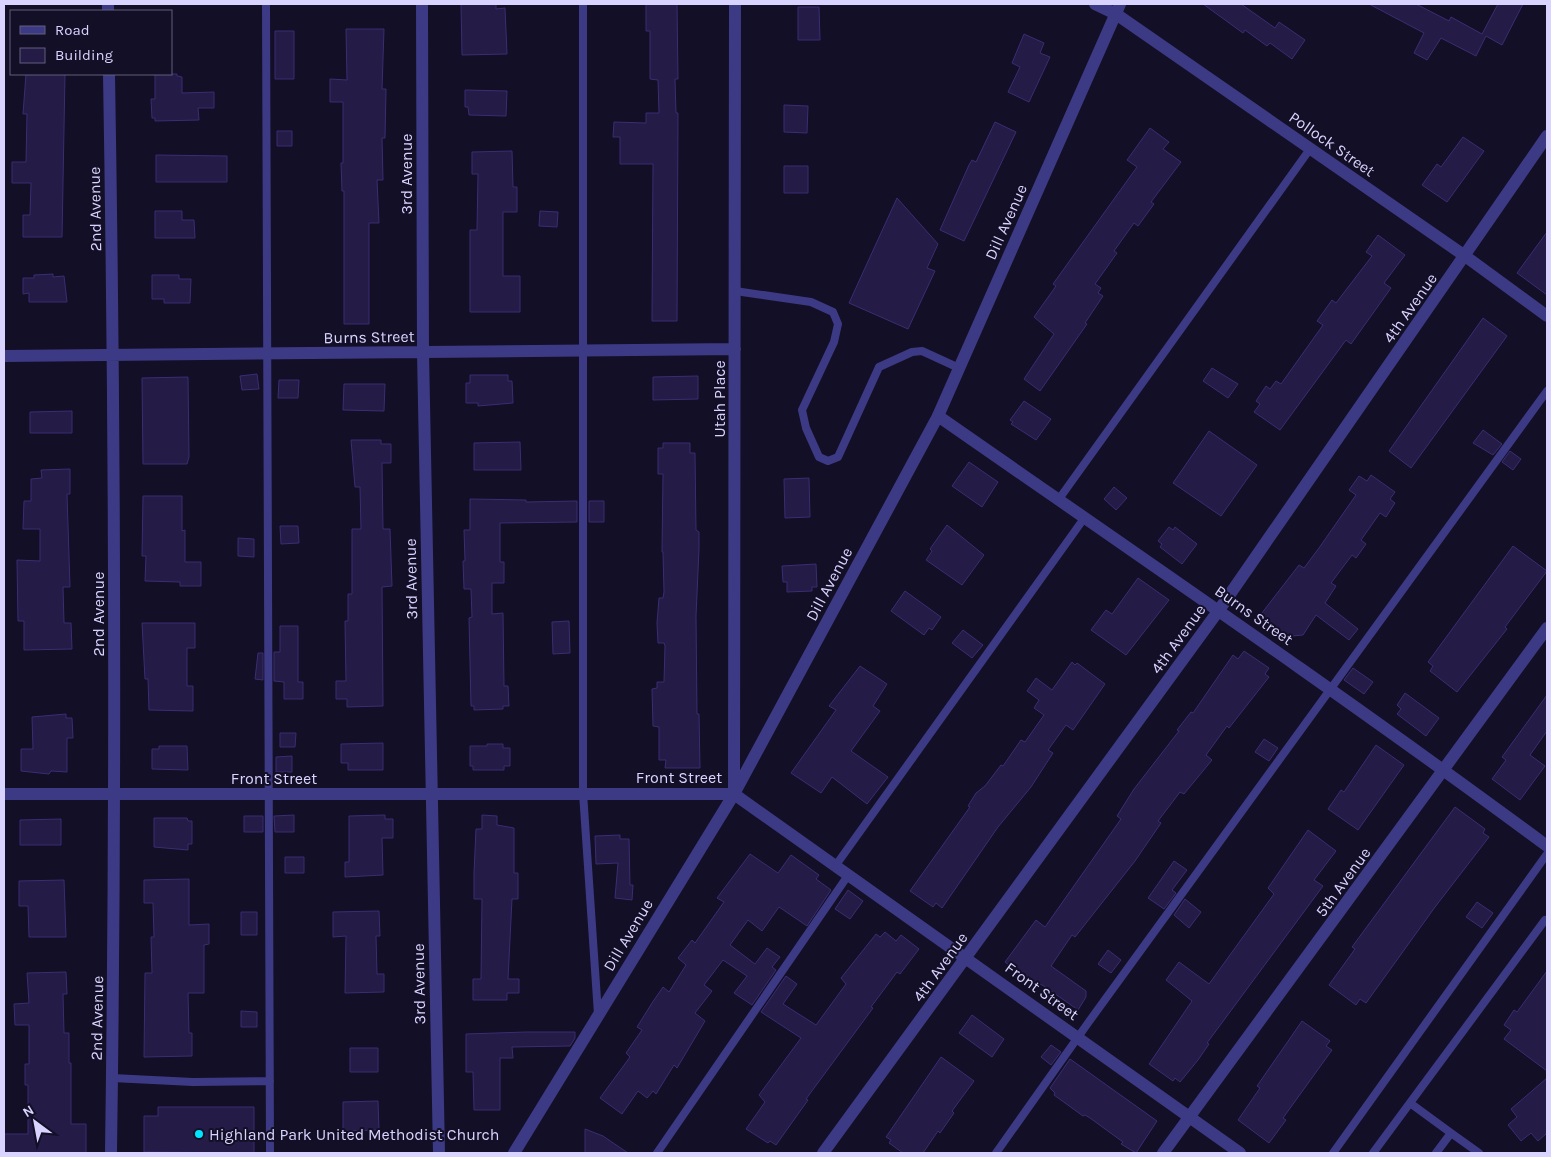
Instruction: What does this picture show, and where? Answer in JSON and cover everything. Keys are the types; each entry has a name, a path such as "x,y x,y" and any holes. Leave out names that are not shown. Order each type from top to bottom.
{"street":[{"name":"3rd Avenue","path":"422,4 423,353 438,1153"},
{"name":"Utah Place","path":"734,794 735,4"},
{"name":"Pollock Street","path":"1095,4 1118,9 1310,149 1465,256 1547,316"},
{"name":"Dill Avenue","path":"514,1153 734,794 938,416 1118,9"},
{"name":"2nd Avenue","path":"109,75 116,795 111,1153"},
{"name":"4th Avenue","path":"823,1153 1219,610 1547,136"},
{"name":"Burns Street","path":"4,356 735,349"},
{"name":"Burns Street","path":"938,416 1219,610 1445,770 1547,846"},
{"name":"5th Avenue","path":"1163,1153 1445,770 1547,628"},
{"name":"Front Street","path":"4,794 734,794 967,957 1236,1152"}],"lane":[{"path":"266,4 270,1153"},
{"path":"583,4 585,351 583,793 598,1016"},
{"path":"1059,499 1310,149"},
{"path":"735,291 811,302 833,312 838,324 834,342 802,410 806,428 819,457 828,461 838,457 879,368 912,352 922,351 959,368"},
{"path":"996,1153 1078,1037 1547,392"},
{"path":"836,865 1085,517"},
{"path":"1333,1153 1547,854"},
{"path":"657,1153 848,874"},
{"path":"1373,1153 1545,920"},
{"path":"112,1078 193,1082 270,1081"},
{"path":"1410,1103 1479,1153"},
{"path":"1436,1153 1451,1133"}],"building":[{"path":"461,4 496,4 496,9 505,8 507,54 462,55"},
{"path":"646,4 677,4 678,79 675,79 676,113 678,113 677,321 652,321 653,164 620,164 620,137 613,137 614,122 646,123 646,113 659,113 658,80 650,79 650,31 646,31"},
{"path":"1203,4 1241,4 1275,28 1279,22 1305,40 1292,59 1270,43 1267,46 1245,30 1243,33"},
{"path":"1369,4 1416,4 1449,21 1451,17 1482,34 1498,4 1523,4 1502,45 1486,36 1476,56 1441,38 1427,60 1414,53 1424,33"},
{"path":"798,7 819,7 820,40 798,40"},
{"path":"346,29 384,29 382,89 386,89 385,138 382,138 383,180 377,180 379,223 369,223 369,324 344,324 344,191 342,191 341,163 343,163 343,102 330,102 330,79 347,80"},
{"path":"275,31 294,31 294,79 275,79"},
{"path":"1024,34 1044,43 1040,53 1050,57 1029,102 1008,92 1020,67 1012,63"},
{"path":"177,74 177,76 182,77 182,93 214,92 214,108 198,108 199,120 155,121 155,118 152,118 151,99 155,99 155,75"},
{"path":"26,75 65,75 62,237 23,237 23,215 30,215 31,183 12,183 12,162 26,162 27,114 23,114"},
{"path":"465,90 507,91 506,116 469,115 468,107 465,107"},
{"path":"784,105 808,106 807,133 784,132"},
{"path":"995,122 1016,132 964,241 940,230 969,165 972,160 976,162"},
{"path":"1150,128 1169,142 1163,149 1181,162 1151,202 1154,204 1138,226 1134,223 1114,251 1117,253 1095,284 1101,288 1098,293 1103,296 1085,323 1087,324 1040,391 1024,379 1054,334 1034,317 1056,286 1053,284 1137,167 1127,160"},
{"path":"277,131 292,131 292,146 277,146"},
{"path":"1463,137 1484,151 1447,202 1422,185 1437,164 1441,167"},
{"path":"512,151 513,187 517,187 517,212 503,212 503,276 520,276 520,312 470,312 470,230 477,230 478,174 472,174 472,152"},
{"path":"156,155 227,156 227,182 156,182"},
{"path":"784,166 808,166 808,193 784,193"},
{"path":"897,198 938,244 927,268 935,271 908,329 849,303"},
{"path":"155,211 182,211 182,220 194,220 195,238 155,238"},
{"path":"540,211 558,212 557,227 539,226"},
{"path":"1547,232 1547,295 1517,273"},
{"path":"1378,235 1405,255 1384,283 1391,288 1351,344 1346,340 1280,430 1254,412 1260,404 1256,401 1266,386 1270,389 1276,381 1281,384 1323,325 1317,321 1332,300 1336,303 1372,256 1366,252"},
{"path":"53,274 53,277 64,276 67,302 29,302 29,293 23,294 23,278 34,278 34,275"},
{"path":"152,275 179,275 179,279 191,279 190,303 164,303 164,299 152,299"},
{"path":"1483,318 1507,336 1411,468 1389,451"},
{"path":"1212,368 1238,384 1228,398 1203,381"},
{"path":"257,374 259,389 242,390 240,376"},
{"path":"470,375 508,375 508,381 512,381 513,403 478,406 478,403 466,403 466,383 470,383"},
{"path":"698,376 698,399 653,400 653,377"},
{"path":"188,377 189,457 187,464 143,464 142,378"},
{"path":"279,380 299,380 298,398 278,398"},
{"path":"344,384 385,384 384,411 343,410"},
{"path":"1024,401 1051,419 1036,440 1011,424 1013,422 1010,420"},
{"path":"72,411 72,433 30,433 30,412"},
{"path":"1483,430 1502,444 1493,455 1473,443"},
{"path":"1209,431 1257,465 1221,516 1173,483"},
{"path":"351,440 381,440 381,444 391,444 391,463 382,463 383,529 390,529 392,586 382,587 383,706 347,707 347,699 336,699 336,681 346,681 345,621 348,621 348,594 352,594 352,529 361,529 360,487 355,487"},
{"path":"520,442 521,470 474,470 474,443"},
{"path":"663,443 690,443 690,453 695,453 696,530 699,532 696,616 697,714 699,714 700,768 665,768 666,760 659,760 659,727 653,726 652,689 657,688 657,682 664,682 665,646 664,643 658,643 657,623 659,598 663,598 664,592 662,552 663,474 658,474 658,448 663,448"},
{"path":"1510,451 1521,459 1513,470 1502,462"},
{"path":"969,462 998,482 982,507 952,486"},
{"path":"70,469 70,494 67,494 70,587 63,587 64,623 71,623 72,649 24,650 24,621 18,621 17,560 40,561 40,529 23,529 24,501 31,501 31,479 42,478 41,470"},
{"path":"1371,475 1395,492 1390,499 1395,503 1386,517 1380,513 1361,540 1366,544 1356,558 1352,555 1331,583 1336,586 1325,603 1358,629 1349,640 1316,615 1303,635 1292,636 1290,640 1258,618 1299,565 1304,568 1319,548 1356,495 1349,490 1359,476 1367,481"},
{"path":"809,478 810,517 785,518 784,479"},
{"path":"1114,487 1127,498 1116,510 1104,499"},
{"path":"143,496 182,496 182,531 185,530 185,562 201,562 201,586 180,586 180,582 145,581 146,556 142,556"},
{"path":"470,499 526,500 526,502 577,501 577,522 500,523 500,562 504,562 504,583 492,583 492,614 503,613 504,686 508,686 509,706 503,706 503,709 474,710 474,706 471,706 469,618 472,617 471,589 464,589 463,561 465,561 464,530 470,530"},
{"path":"589,501 604,501 604,522 589,522"},
{"path":"947,525 984,555 962,585 926,560 932,551 930,549"},
{"path":"280,526 298,526 299,543 281,544"},
{"path":"1169,527 1173,530 1175,527 1197,544 1182,564 1160,547 1162,544 1158,541"},
{"path":"238,538 254,539 254,557 238,556"},
{"path":"1513,546 1547,571 1505,627 1507,629 1457,692 1430,671 1433,666 1428,662"},
{"path":"816,564 817,587 812,587 812,591 787,592 787,582 783,582 782,566"},
{"path":"1138,578 1169,600 1126,655 1091,630 1106,610 1112,614"},
{"path":"905,591 941,617 932,630 929,628 924,635 891,611"},
{"path":"569,621 570,653 553,654 552,622"},
{"path":"142,623 195,623 195,648 187,648 187,686 193,686 193,711 149,710 148,679 145,679"},
{"path":"280,626 298,626 298,682 303,682 303,699 284,699 284,682 274,681 274,652 280,652"},
{"path":"963,630 983,645 972,658 952,643"},
{"path":"1244,651 1269,668 1265,674 1269,677 1229,728 1227,726 1206,755 1212,760 1184,794 1180,792 1158,821 1161,823 1135,861 1075,937 1072,935 1051,966 1086,991 1086,997 1078,1010 1044,986 1036,982 1034,985 1005,962 1036,920 1045,927 1121,819 1117,816 1134,789 1179,731 1177,730 1191,712 1193,713 1233,655 1238,659"},
{"path":"258,653 263,653 263,680 255,679"},
{"path":"1072,662 1075,665 1077,663 1105,684 1073,730 1066,725 1048,750 1053,753 1031,787 998,827 942,908 936,903 933,907 910,891 970,807 968,806 976,793 985,786 1001,765 1003,766 1021,740 1025,742 1044,715 1034,708 1039,700 1027,691 1036,678 1052,690"},
{"path":"860,666 887,684 873,706 880,711 851,751 888,777 867,804 832,777 821,793 791,773 836,710 829,706"},
{"path":"1353,668 1373,682 1364,694 1344,680"},
{"path":"1405,693 1439,718 1426,736 1397,714 1401,709 1397,705"},
{"path":"1547,695 1547,731 1530,755 1545,766 1520,800 1492,779 1506,760 1502,757"},
{"path":"66,714 66,718 72,718 73,738 67,738 67,772 51,771 49,774 21,771 21,749 33,749 32,717"},
{"path":"280,733 296,733 295,747 280,747"},
{"path":"1264,739 1278,748 1269,761 1255,752"},
{"path":"383,743 383,770 348,770 348,763 341,763 341,744"},
{"path":"487,744 503,744 503,748 510,748 510,766 504,766 504,770 473,770 473,766 470,766 470,746 487,746"},
{"path":"1376,745 1404,765 1358,830 1328,809 1341,790 1344,792"},
{"path":"159,746 187,746 188,770 152,769 152,749 159,749"},
{"path":"292,756 292,772 276,772 276,757"},
{"path":"1455,807 1485,829 1483,833 1489,837 1435,907 1366,1003 1360,999 1356,1005 1329,985 1355,949 1352,947"},
{"path":"294,815 294,832 275,832 274,816"},
{"path":"385,815 385,819 393,819 393,838 382,838 383,875 345,877 345,862 349,862 349,816"},
{"path":"482,815 497,816 497,825 514,828 514,873 518,873 518,899 512,899 508,979 519,979 519,993 507,993 507,1000 473,1000 473,979 481,979 482,899 474,899 474,873 476,829 482,829"},
{"path":"244,816 263,816 263,832 244,832"},
{"path":"154,818 187,818 188,821 192,821 192,844 188,844 188,850 154,847"},
{"path":"61,819 61,845 20,845 20,820"},
{"path":"1308,830 1336,851 1314,880 1323,886 1207,1043 1209,1044 1198,1060 1180,1082 1175,1078 1173,1081 1149,1064 1192,1001 1166,980 1179,962 1209,984 1274,894 1268,888"},
{"path":"620,835 620,839 629,839 630,885 633,885 632,900 615,898 618,863 596,864 595,836"},
{"path":"750,854 778,873 791,855 819,875 816,879 831,890 807,926 779,907 762,931 748,920 730,945 755,964 767,948 780,957 772,967 776,970 752,1005 734,993 747,976 723,960 704,985 712,991 695,1013 705,1021 677,1068 674,1065 656,1094 653,1091 647,1098 638,1091 622,1114 600,1098 630,1057 626,1053 642,1030 637,1027 652,1003 663,987 669,992 686,965 678,958 692,940 695,943 724,902 717,898"},
{"path":"285,857 304,857 304,873 285,873"},
{"path":"1174,861 1187,870 1172,890 1176,893 1164,909 1148,898"},
{"path":"189,879 189,925 209,924 209,944 204,945 204,993 188,993 189,1033 192,1033 192,1056 144,1057 145,973 152,973 151,937 154,937 153,903 144,903 144,880"},
{"path":"64,880 66,937 29,937 28,906 19,906 19,881"},
{"path":"848,890 863,901 850,919 835,909"},
{"path":"1185,899 1201,912 1189,928 1174,915"},
{"path":"1477,902 1493,913 1482,928 1466,917"},
{"path":"379,911 380,936 376,936 377,974 384,974 384,992 345,993 346,936 333,937 333,912"},
{"path":"241,912 257,912 257,935 241,935"},
{"path":"885,932 896,941 901,935 919,949 900,974 897,972 871,1007 873,1008 806,1099 808,1100 776,1145 770,1141 768,1143 746,1129 765,1102 759,1095 801,1038 761,1012 786,976 797,984 783,1004 816,1025 846,984 841,978 876,934 880,937"},
{"path":"1108,950 1121,960 1111,973 1098,964"},
{"path":"1547,971 1547,1071 1504,1039 1511,1030 1504,1025 1514,1010 1517,1012"},
{"path":"66,972 67,994 63,994 64,1033 69,1033 71,1124 86,1124 86,1153 4,1153 4,1134 28,1134 28,1085 25,1085 25,1064 29,1064 29,1025 15,1025 14,1004 29,1003 27,973"},
{"path":"241,1011 257,1012 257,1027 241,1027"},
{"path":"972,1015 1004,1039 992,1057 959,1033"},
{"path":"1302,1021 1330,1041 1326,1046 1332,1050 1283,1118 1286,1120 1269,1143 1238,1120 1260,1088 1257,1086"},
{"path":"575,1032 575,1038 570,1046 512,1047 513,1058 500,1058 500,1110 474,1110 473,1072 466,1072 466,1034"},
{"path":"1051,1045 1061,1052 1051,1065 1041,1057"},
{"path":"350,1048 378,1048 378,1072 350,1072"},
{"path":"941,1057 974,1081 952,1111 954,1113 940,1133 938,1131 923,1153 903,1153 889,1143 891,1140 886,1137"},
{"path":"1070,1059 1157,1121 1136,1153 1121,1144 1123,1142 1090,1118 1085,1115 1083,1116 1054,1095 1055,1093 1050,1088"},
{"path":"1547,1078 1547,1133 1538,1141 1531,1133 1521,1141 1508,1125 1517,1117 1511,1109"},
{"path":"378,1101 379,1130 343,1131 343,1102"},
{"name":"Highland Park United Methodist Church","path":"158,1107 254,1107 254,1153 144,1152 144,1116 158,1116"},
{"path":"585,1129 603,1136 628,1153 585,1153"}],"place":[{"name":"Highland Park United Methodist Church","path":"199,1134"}]}
